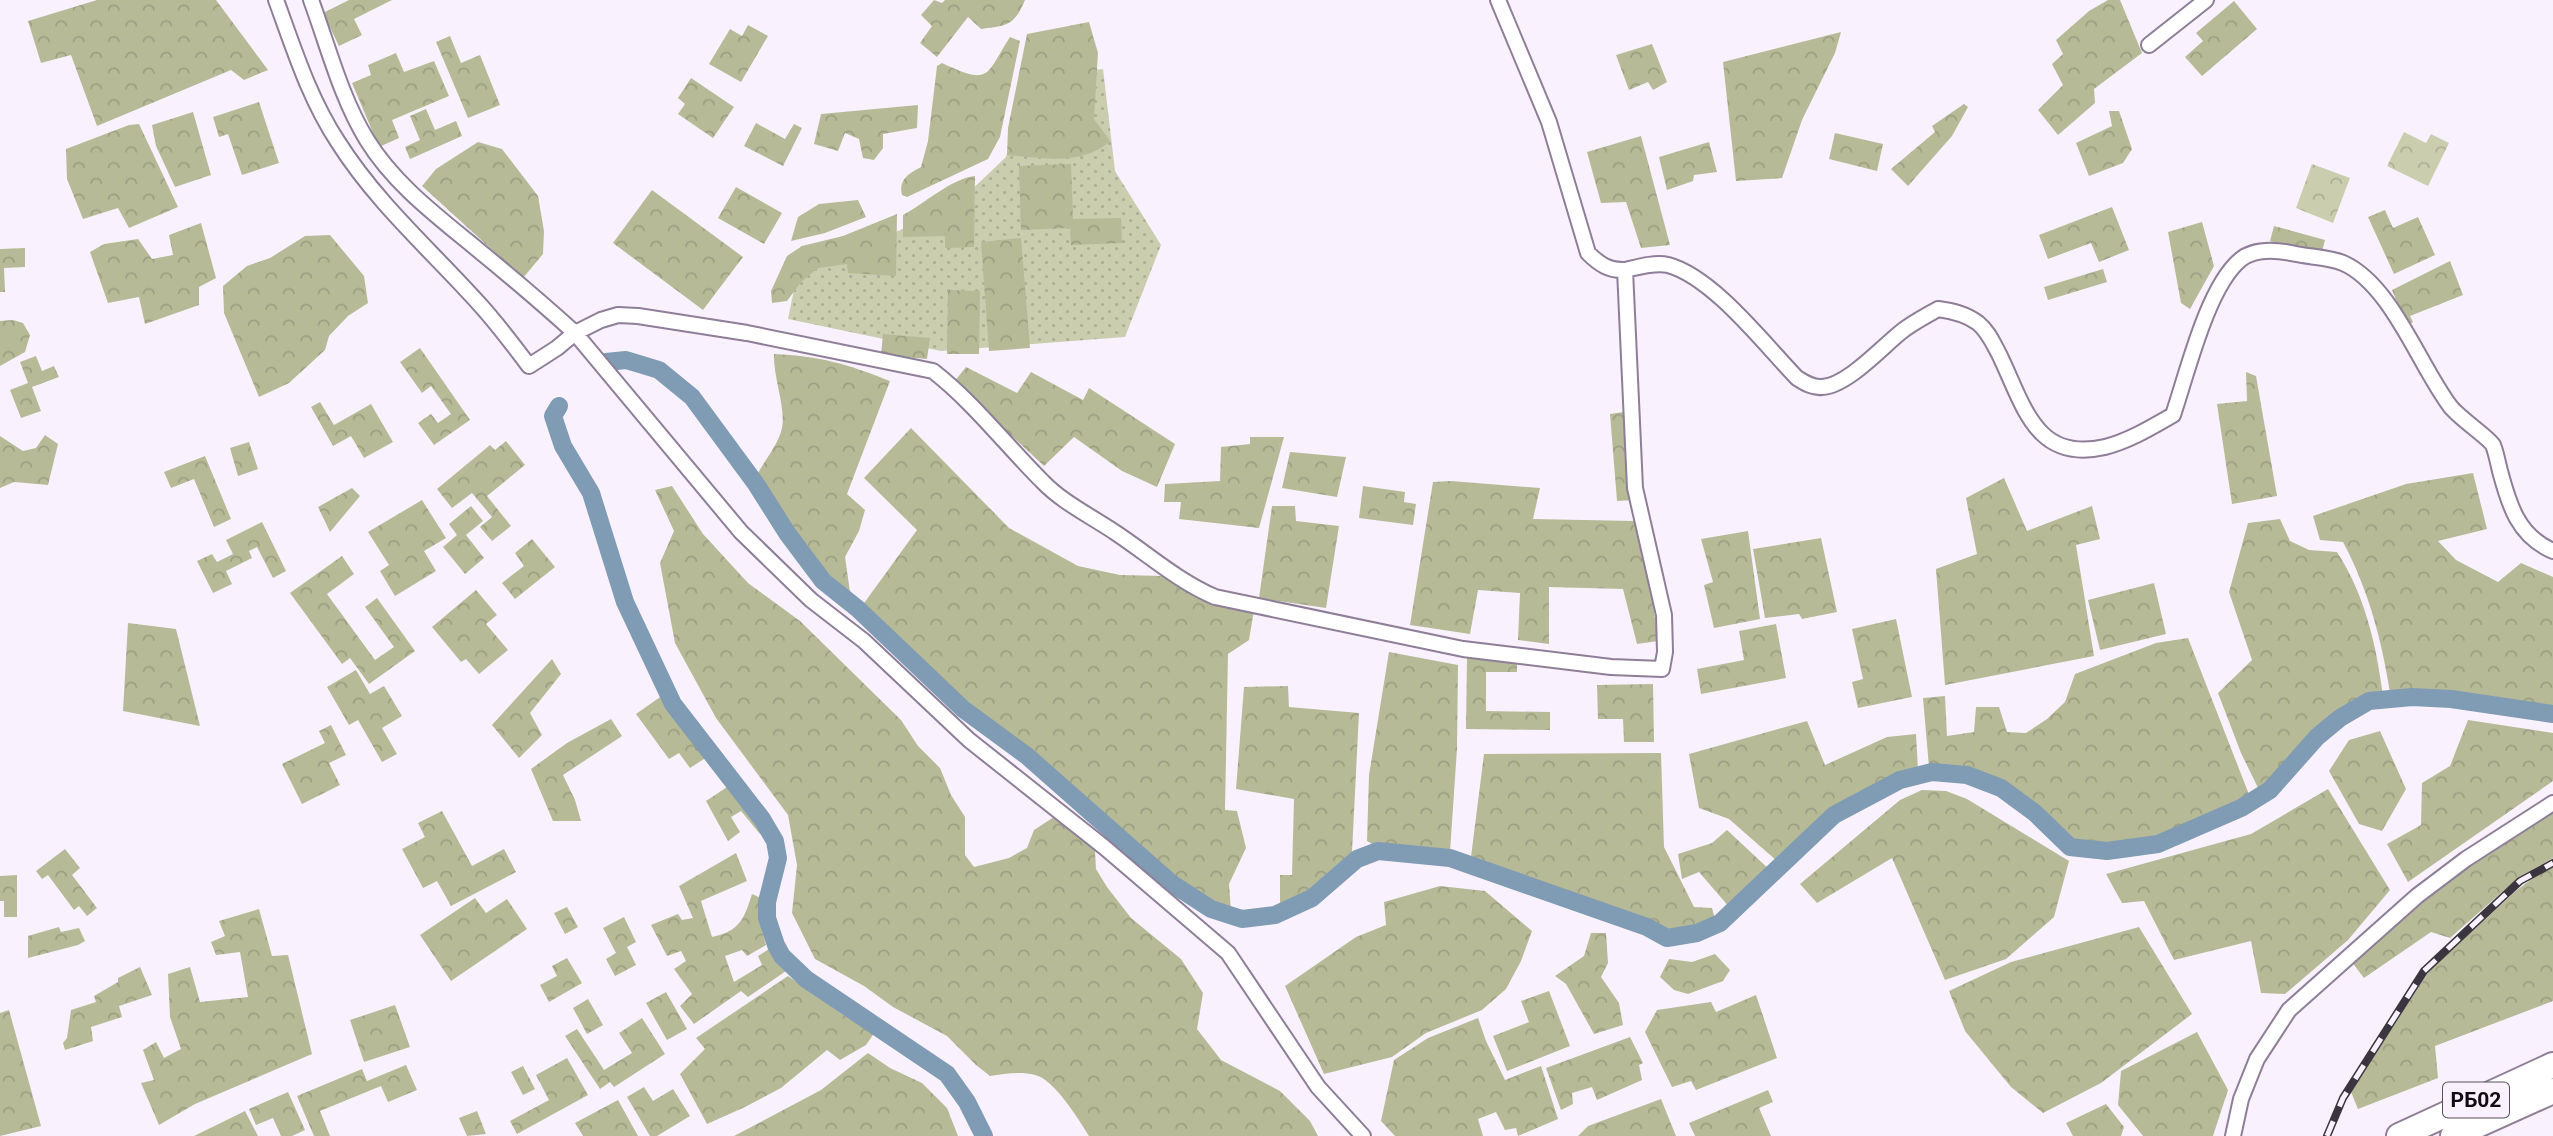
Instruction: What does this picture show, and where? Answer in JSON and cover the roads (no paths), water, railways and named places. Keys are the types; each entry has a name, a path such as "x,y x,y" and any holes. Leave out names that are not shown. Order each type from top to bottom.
{"highway":[{"name":"РБ02","path":"2399,1136 2553,1065"},
{"name":"РБ02","path":"2453,1136 2553,1091"}],"street":[{"path":"276,0 303,76 336,140 363,179 399,221 483,308 529,366 575,333 618,315 747,333 933,371 954,387 1043,483 1068,503 1117,533 1191,586 1215,597 1463,649 1611,667 1662,669 1665,652 1664,615 1635,488 1625,270"},
{"path":"311,0 346,96 365,137 396,178 575,333 741,532 811,600 864,641 969,740 1104,847 1228,953 1318,1087 1363,1136"},
{"path":"1497,0 1549,122 1566,174 1582,241 1588,253 1598,264 1615,271 1668,265 1706,285 1797,378 1809,385 1822,387 1835,384 1861,366 1904,329 1938,309 1959,313 1979,324 1991,338 2036,429 2049,441 2066,448 2083,450 2107,447 2173,415 2212,298 2226,275 2241,259 2260,251 2285,251 2343,263 2375,286 2450,407 2492,444 2520,528 2542,546 2553,551"},
{"path":"2149,45 2206,0"},
{"path":"2233,1136 2241,1099 2257,1059 2289,1010 2417,896 2466,859 2553,803"}],"waterway":[{"path":"606,362 626,360 659,370 692,397 823,581 858,609 963,709 1027,756 1171,883 1211,909 1242,919 1275,915 1312,898 1357,859 1378,851 1450,858 1647,927 1667,938 1697,933 1720,923 1834,815 1900,780 1932,772 1967,775 2001,788 2035,813 2070,847 2107,851 2158,844 2241,808 2270,790 2317,737 2340,718 2369,701 2412,697 2451,699 2553,714"},
{"path":"559,406 553,416 563,446 591,493 625,602 673,704 762,819 775,841 778,858 767,902 767,918 782,956 806,979 947,1074 967,1102 984,1136"}],"railway":[{"path":"2327,1136 2343,1098 2424,971 2520,881 2553,863"}]}
